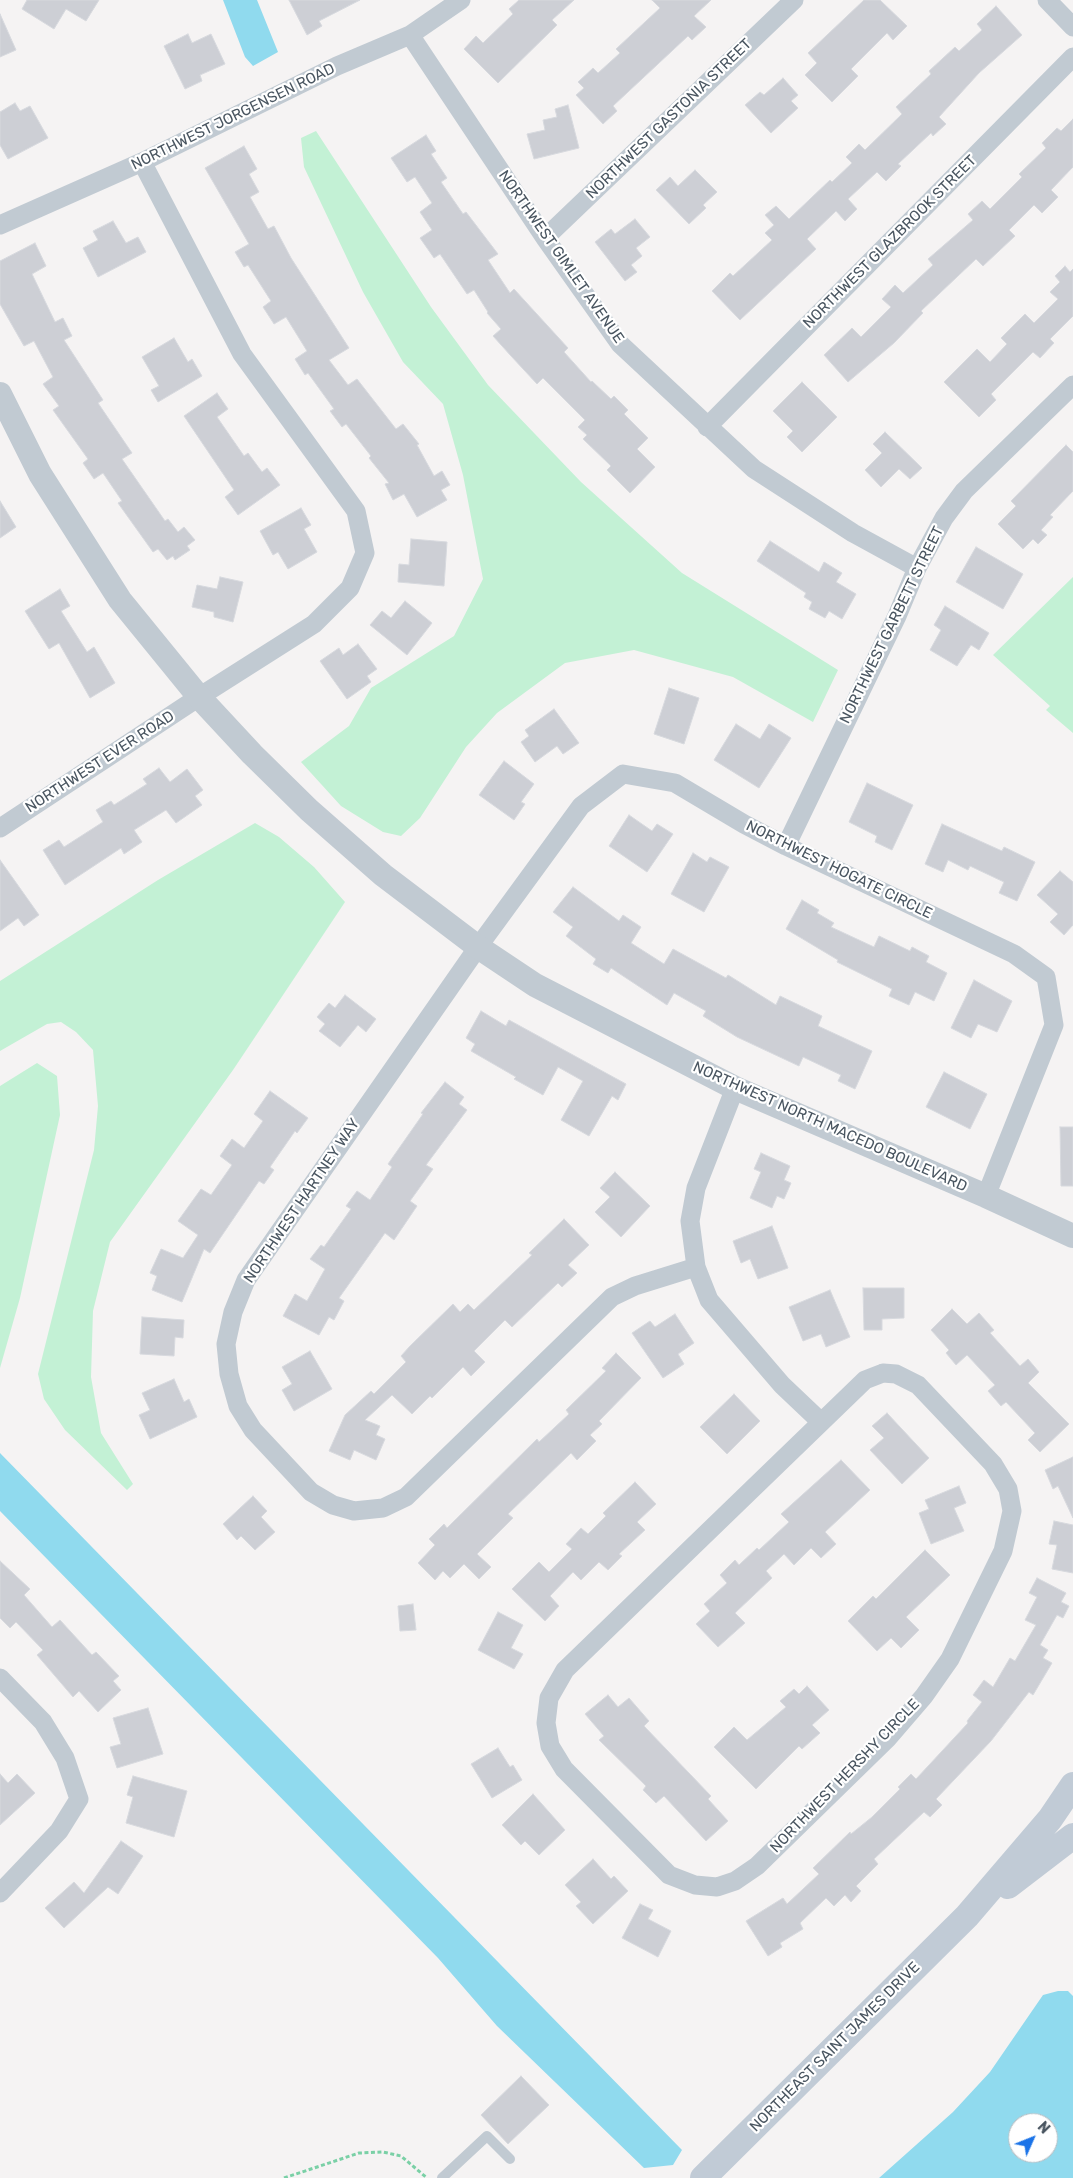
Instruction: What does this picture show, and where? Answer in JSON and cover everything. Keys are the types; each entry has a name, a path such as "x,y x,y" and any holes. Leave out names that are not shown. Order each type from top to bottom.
{"main road":[{"name":"NORTHEAST SAINT JAMES DRIVE","path":"703,2178 967,1916 1050,1819 1073,1785"},
{"name":"NORTHEAST SAINT JAMES DRIVE","path":"967,1916 1073,1836"}],"street":[{"name":"NORTHWEST JORGENSEN ROAD","path":"0,225 142,162 336,66 410,35 461,0"},
{"name":"NORTHWEST GASTONIA STREET","path":"544,238 794,0"},
{"path":"1047,0 1073,27"},
{"name":"NORTHWEST GIMLET AVENUE","path":"410,35 544,238 620,344 754,469 806,505 918,568"},
{"name":"NORTHWEST GLAZBROOK STREET","path":"707,426 1073,57"},
{"name":"NORTHWEST EVER ROAD","path":"0,828 314,624 350,588 365,553 356,511 242,354 142,162"},
{"name":"NORTHWEST GARBETT STREET","path":"786,846 897,616 918,568 944,518 964,491 1073,385"},
{"name":"NORTHWEST NORTH MACEDO BOULEVARD","path":"0,394 40,474 120,600 199,697 252,754 309,810 383,874 478,947 535,985 735,1088 986,1196 1073,1236"},
{"name":"NORTHWEST HOGATE CIRCLE","path":"478,947 581,806 623,774 675,783 744,824 786,846 1014,954 1046,977 1054,1025 986,1196"},
{"name":"NORTHWEST HARTNEY WAY","path":"478,947 246,1280 233,1312 226,1344 229,1374 238,1406 253,1430 311,1492 333,1504 354,1511 383,1508 406,1497 612,1297 635,1286 696,1268"},
{"path":"735,1088 696,1188 690,1221 696,1268 709,1300 782,1385 821,1422"},
{"name":"NORTHWEST HERSHY CIRCLE","path":"883,1373 896,1374 918,1385 993,1464 1008,1489 1012,1511 1003,1551 950,1659 924,1696 887,1739 757,1866 735,1881 717,1887 695,1885 669,1875 564,1769 550,1746 546,1723 549,1698 565,1670 821,1422 865,1380 883,1373"},
{"path":"0,1678 43,1722 64,1758 79,1799 59,1831 0,1893"}],"lane":[{"path":"442,2178 487,2136 510,2159"}],"path":[{"path":"284,2178 359,2153 383,2152 401,2156 427,2178"}],"green space":[{"path":"316,131 431,307 488,385 581,482 682,573 838,670 813,722 733,677 634,650 565,663 497,713 466,747 420,818 401,836 383,832 341,806 301,762 349,726 371,688 454,636 483,579 463,475 443,404 403,362 363,292 304,167 301,138"},
{"path":"1073,577 1073,733 1046,710 1050,706 993,655"},
{"path":"255,823 279,837 314,867 345,902 233,1070 110,1242 93,1311 91,1377 101,1433 133,1484 127,1490 65,1430 44,1399 38,1374 94,1150 98,1106 93,1050 76,1032 61,1022 47,1024 0,1051 0,981 158,880"},
{"path":"37,1063 57,1076 60,1115 20,1298 0,1368 0,1086"}],"water":[{"path":"223,0 257,0 278,52 253,66 245,57"},
{"path":"0,1453 682,2150 673,2165 644,2168 497,2026 438,1958 0,1511"},
{"path":"1058,1991 1068,1991 1073,1996 1073,2178 879,2178 953,2112 990,2072 1043,1995"}],"building":[{"path":"27,0 99,0 86,21 66,9 54,29 22,9"},
{"path":"289,0 360,0 319,21 322,26 307,35"},
{"path":"519,0 574,0 552,20 557,25 498,83 464,49 476,36 483,43 513,14 509,9"},
{"path":"652,0 711,0 694,16 706,27 692,40 688,36 613,106 617,111 603,124 576,95 584,88 578,82 593,68 598,73 620,53 616,49 660,8"},
{"path":"864,0 880,0 907,26 893,40 887,33 851,69 858,76 832,102 805,75 817,63 808,53"},
{"path":"996,6 1022,35 979,73 939,117 946,124 933,136 931,133 898,164 901,166 886,181 877,172 848,199 857,209 845,221 836,211 807,239 816,249 740,320 712,291 730,273 733,276 772,240 765,233 774,225 765,215 776,206 789,219 830,180 832,182 852,163 846,157 859,144 865,150 902,114 896,107 931,74 929,71 955,47 959,51 982,30 977,24"},
{"path":"0,14 16,50 0,57"},
{"path":"188,34 192,43 211,34 225,64 200,75 202,81 185,89 164,46"},
{"path":"783,78 798,95 791,101 798,108 771,133 745,105 760,92 764,95"},
{"path":"15,103 20,111 30,106 48,138 8,159 0,145 0,112"},
{"path":"568,105 579,148 534,159 527,134 545,130 543,120 557,117 555,109"},
{"path":"1073,119 1073,167 1051,190 1058,197 1042,213 1034,205 1009,230 1015,236 983,266 976,259 921,311 923,313 894,343 848,382 824,355 852,328 861,337 891,307 882,299 895,285 903,293 933,265 928,259 973,220 968,214 982,201 990,209 1022,177 1019,174 1046,148 1042,143 1057,128 1061,131"},
{"path":"426,135 436,151 431,154 447,178 441,182 463,214 466,212 498,254 488,260 510,293 514,289 568,348 564,352 591,382 611,399 614,396 628,410 624,414 648,438 637,449 655,467 630,493 607,470 611,466 583,439 587,435 578,427 585,420 543,378 537,384 511,356 493,336 501,329 487,313 474,290 467,294 440,254 434,258 420,238 432,230 420,212 432,203 415,177 407,182 391,158"},
{"path":"244,146 257,169 249,174 259,192 250,197 268,229 274,226 291,258 349,348 329,360 348,385 357,379 396,429 403,424 419,444 417,445 434,476 442,471 450,485 441,490 447,500 417,517 404,494 393,500 385,484 389,483 369,458 371,456 346,424 342,427 330,411 334,409 308,373 305,375 295,359 307,351 286,317 274,324 263,307 271,301 248,265 244,267 235,252 249,244 205,168"},
{"path":"695,170 717,192 703,205 706,208 689,224 656,190 670,177 678,186"},
{"path":"635,219 650,237 636,248 642,256 631,265 637,272 625,281 595,242 611,229 615,234"},
{"path":"113,221 126,243 138,237 146,252 98,277 83,248 98,240 93,231"},
{"path":"35,243 46,266 32,274 55,322 63,318 72,336 64,340 103,400 98,403 132,453 122,459 165,521 168,519 178,532 184,527 195,540 187,546 190,550 175,560 173,556 167,560 158,549 153,552 118,503 122,501 103,473 94,479 83,463 88,459 53,410 59,406 43,384 53,377 34,341 24,346 0,304 0,261"},
{"path":"1065,266 1070,272 1073,269 1073,316 1050,339 1054,343 1040,358 1033,352 991,394 996,400 979,417 944,382 977,349 990,362 1007,344 1001,338 1025,314 1034,323 1058,299 1050,292 1060,282 1055,276"},
{"path":"174,338 188,362 192,359 202,376 158,402 151,390 159,386 142,357"},
{"path":"802,382 837,417 802,452 787,437 793,431 773,411"},
{"path":"217,393 228,409 217,417 244,456 248,453 262,472 267,468 280,485 238,515 225,497 234,490 184,416"},
{"path":"885,432 922,468 910,479 899,469 881,487 865,470 882,453 873,444"},
{"path":"1066,445 1073,452 1073,491 1050,515 1053,517 1041,530 1047,535 1038,544 1033,539 1023,549 998,524 1016,506 1011,501"},
{"path":"0,501 16,527 0,538"},
{"path":"301,508 311,525 304,529 317,552 288,569 278,552 273,555 260,531"},
{"path":"411,539 447,542 444,586 398,582 399,564 409,565"},
{"path":"770,541 819,572 824,562 842,573 836,582 856,594 842,619 829,611 825,618 809,609 812,602 804,597 806,593 757,561"},
{"path":"976,547 1023,574 1003,609 956,582"},
{"path":"220,577 243,582 233,622 214,617 214,612 192,607 197,585 217,589"},
{"path":"60,589 70,606 61,611 87,652 94,647 115,683 90,698 59,643 49,649 25,611"},
{"path":"405,601 432,623 407,655 370,625 382,611 391,618"},
{"path":"945,606 989,633 979,650 971,645 957,666 930,650 941,630 934,625"},
{"path":"358,644 377,669 367,676 371,682 347,699 320,661 339,648 343,655"},
{"path":"669,688 699,698 684,744 654,734"},
{"path":"554,709 579,743 563,754 557,746 535,762 521,742 529,736 525,730"},
{"path":"736,724 760,739 769,724 791,738 759,788 714,760"},
{"path":"504,761 534,784 521,802 525,804 514,820 479,795"},
{"path":"159,768 170,782 187,769 203,790 195,796 202,805 176,823 166,810 134,830 142,842 124,854 121,848 65,885 43,850 59,840 64,847 103,822 96,810 111,801 114,805 147,784 143,779"},
{"path":"867,783 913,805 892,850 875,842 877,836 849,822"},
{"path":"629,815 652,831 657,824 673,834 647,872 609,846"},
{"path":"942,824 1002,851 1004,847 1035,862 1017,901 999,893 1004,882 970,866 968,870 948,860 943,872 925,864"},
{"path":"693,853 707,862 710,857 729,867 704,912 671,894"},
{"path":"0,860 39,915 24,926 18,918 0,931"},
{"path":"1060,871 1073,882 1073,925 1064,935 1050,922 1058,914 1037,895"},
{"path":"573,887 619,921 623,915 641,927 631,943 664,964 673,949 726,978 728,975 776,1005 780,996 822,1016 818,1026 872,1051 855,1089 838,1081 841,1075 803,1057 799,1066 737,1037 703,1016 706,1011 674,993 667,1005 611,968 608,973 593,964 596,959 566,936 573,927 553,912"},
{"path":"802,900 819,910 817,913 834,923 831,927 874,947 879,936 910,951 912,947 929,956 926,962 947,973 934,1001 915,992 909,1005 889,996 892,989 837,962 838,960 786,929"},
{"path":"974,980 1012,1001 997,1032 978,1024 971,1038 951,1028"},
{"path":"345,995 376,1019 366,1032 358,1025 340,1047 319,1031 325,1024 317,1017 329,1003 335,1008"},
{"path":"481,1011 506,1026 509,1020 626,1084 618,1100 612,1096 589,1136 561,1120 583,1081 558,1067 543,1095 471,1051 475,1044 466,1038"},
{"path":"944,1072 987,1094 970,1129 926,1107"},
{"path":"445,1082 464,1097 459,1104 467,1110 426,1165 433,1169 410,1201 417,1206 394,1240 385,1233 339,1298 344,1301 334,1320 329,1317 319,1335 283,1316 295,1294 307,1301 325,1269 310,1259 321,1245 324,1247 351,1209 346,1206 357,1191 370,1200 392,1167 388,1164 423,1114 421,1113"},
{"path":"270,1091 308,1118 297,1133 295,1131 270,1167 274,1170 264,1184 259,1181 210,1253 204,1249 182,1302 152,1290 157,1276 150,1273 161,1249 183,1258 198,1235 178,1221 201,1189 211,1195 232,1165 220,1156 232,1139 244,1148 263,1121 254,1114"},
{"path":"1060,1127 1073,1127 1073,1186 1061,1186"},
{"path":"761,1153 790,1166 784,1180 791,1183 784,1199 777,1196 772,1208 750,1198 761,1172 754,1169"},
{"path":"615,1172 650,1206 621,1237 595,1212 610,1197 600,1188"},
{"path":"564,1219 589,1245 568,1265 577,1273 562,1287 558,1283 512,1327 505,1320 474,1351 485,1362 471,1376 463,1367 432,1398 430,1396 412,1414 392,1395 365,1420 380,1426 376,1435 385,1439 376,1460 354,1450 350,1460 329,1451 345,1415 371,1391 374,1394 406,1362 401,1356 410,1346 453,1304 460,1312 468,1304 474,1310 532,1255 529,1253"},
{"path":"772,1226 788,1268 758,1279 750,1259 741,1263 733,1241"},
{"path":"863,1288 904,1288 904,1318 882,1319 882,1330 864,1330"},
{"path":"830,1290 850,1337 826,1347 821,1334 803,1341 789,1307"},
{"path":"952,1309 967,1324 979,1313 994,1330 990,1333 1020,1366 1028,1359 1039,1372 1028,1383 1069,1424 1040,1452 1028,1440 1035,1433 1006,1402 1001,1406 988,1391 995,1385 967,1355 956,1365 946,1353 949,1350 931,1330"},
{"path":"675,1314 694,1343 678,1354 684,1364 663,1378 632,1333 650,1321 655,1327"},
{"path":"142,1317 184,1320 183,1338 175,1337 174,1356 140,1354"},
{"path":"310,1351 332,1389 294,1411 282,1390 292,1384 282,1367"},
{"path":"616,1353 641,1378 599,1421 602,1424 590,1435 596,1441 577,1460 571,1453 508,1514 513,1518 477,1554 491,1567 479,1579 464,1564 450,1578 443,1571 435,1580 418,1563 435,1545 429,1539 444,1524 447,1528 537,1439 539,1442 569,1414 566,1410 606,1371 602,1368"},
{"path":"174,1379 184,1402 189,1399 197,1417 150,1439 139,1415 150,1410 142,1393"},
{"path":"734,1394 760,1421 727,1454 700,1427"},
{"path":"887,1413 929,1458 902,1484 870,1450 884,1438 872,1426"},
{"path":"1073,1457 1073,1518 1058,1486 1053,1489 1045,1470"},
{"path":"841,1460 870,1490 825,1532 836,1544 821,1558 811,1548 794,1565 784,1554 766,1571 772,1578 735,1613 745,1623 718,1647 696,1624 710,1611 704,1604 727,1583 720,1575 735,1560 739,1565 757,1548 759,1550 789,1522 781,1514"},
{"path":"635,1482 656,1504 637,1522 645,1530 619,1554 622,1556 608,1570 599,1562 581,1580 573,1572 550,1596 559,1606 545,1621 512,1589 539,1562 549,1572 572,1549 566,1544 581,1528 588,1534 606,1516 603,1513"},
{"path":"959,1486 966,1503 954,1508 964,1531 931,1544 919,1513 929,1509 925,1500"},
{"path":"253,1496 267,1511 261,1517 275,1532 255,1550 241,1536 237,1540 223,1524"},
{"path":"1054,1521 1073,1525 1073,1573 1052,1569 1057,1545 1049,1544"},
{"path":"925,1550 950,1575 906,1617 919,1630 901,1648 891,1638 877,1651 848,1621 873,1596 876,1599"},
{"path":"0,1561 30,1589 24,1595 52,1627 60,1620 92,1655 96,1652 119,1676 113,1681 121,1690 98,1712 79,1691 73,1697 37,1655 43,1650 16,1622 10,1628 0,1618"},
{"path":"1037,1578 1066,1593 1061,1602 1069,1606 1063,1618 1057,1615 1040,1645 1048,1650 1043,1658 1052,1663 1033,1695 1029,1692 991,1741 936,1799 942,1805 930,1817 924,1812 874,1859 878,1864 856,1886 861,1891 851,1902 845,1895 834,1906 826,1898 800,1923 803,1929 780,1943 782,1947 768,1956 746,1921 783,1898 787,1904 819,1874 813,1868 850,1832 851,1834 872,1817 900,1789 898,1787 911,1774 916,1779 968,1723 967,1721 982,1702 973,1695 984,1680 993,1687 1010,1658 1015,1661 1036,1625 1025,1620 1037,1597 1029,1593"},
{"path":"413,1604 416,1630 400,1631 398,1606"},
{"path":"498,1612 523,1625 511,1648 523,1654 514,1669 478,1650"},
{"path":"807,1686 829,1710 812,1725 820,1733 802,1749 799,1746 756,1789 714,1747 734,1727 747,1740 786,1707 780,1701 794,1689 799,1694"},
{"path":"608,1695 618,1707 629,1698 649,1721 644,1726 711,1796 708,1799 728,1821 706,1841 664,1796 656,1803 643,1790 646,1786 599,1740 604,1736 585,1714"},
{"path":"148,1708 163,1754 117,1768 110,1747 121,1744 113,1718"},
{"path":"498,1748 510,1767 513,1765 522,1780 492,1798 471,1764"},
{"path":"0,1774 8,1783 17,1774 35,1793 0,1825"},
{"path":"133,1776 187,1791 174,1837 126,1823 133,1797 127,1795"},
{"path":"533,1794 565,1830 539,1855 525,1841 521,1845 502,1825"},
{"path":"121,1841 143,1856 118,1894 108,1887 64,1928 45,1908 74,1882 84,1893"},
{"path":"593,1859 611,1879 614,1876 628,1891 593,1924 576,1906 581,1902 565,1885"},
{"path":"640,1904 653,1910 648,1919 671,1931 658,1957 622,1938"},
{"path":"521,2076 549,2105 508,2144 481,2115"}]}
